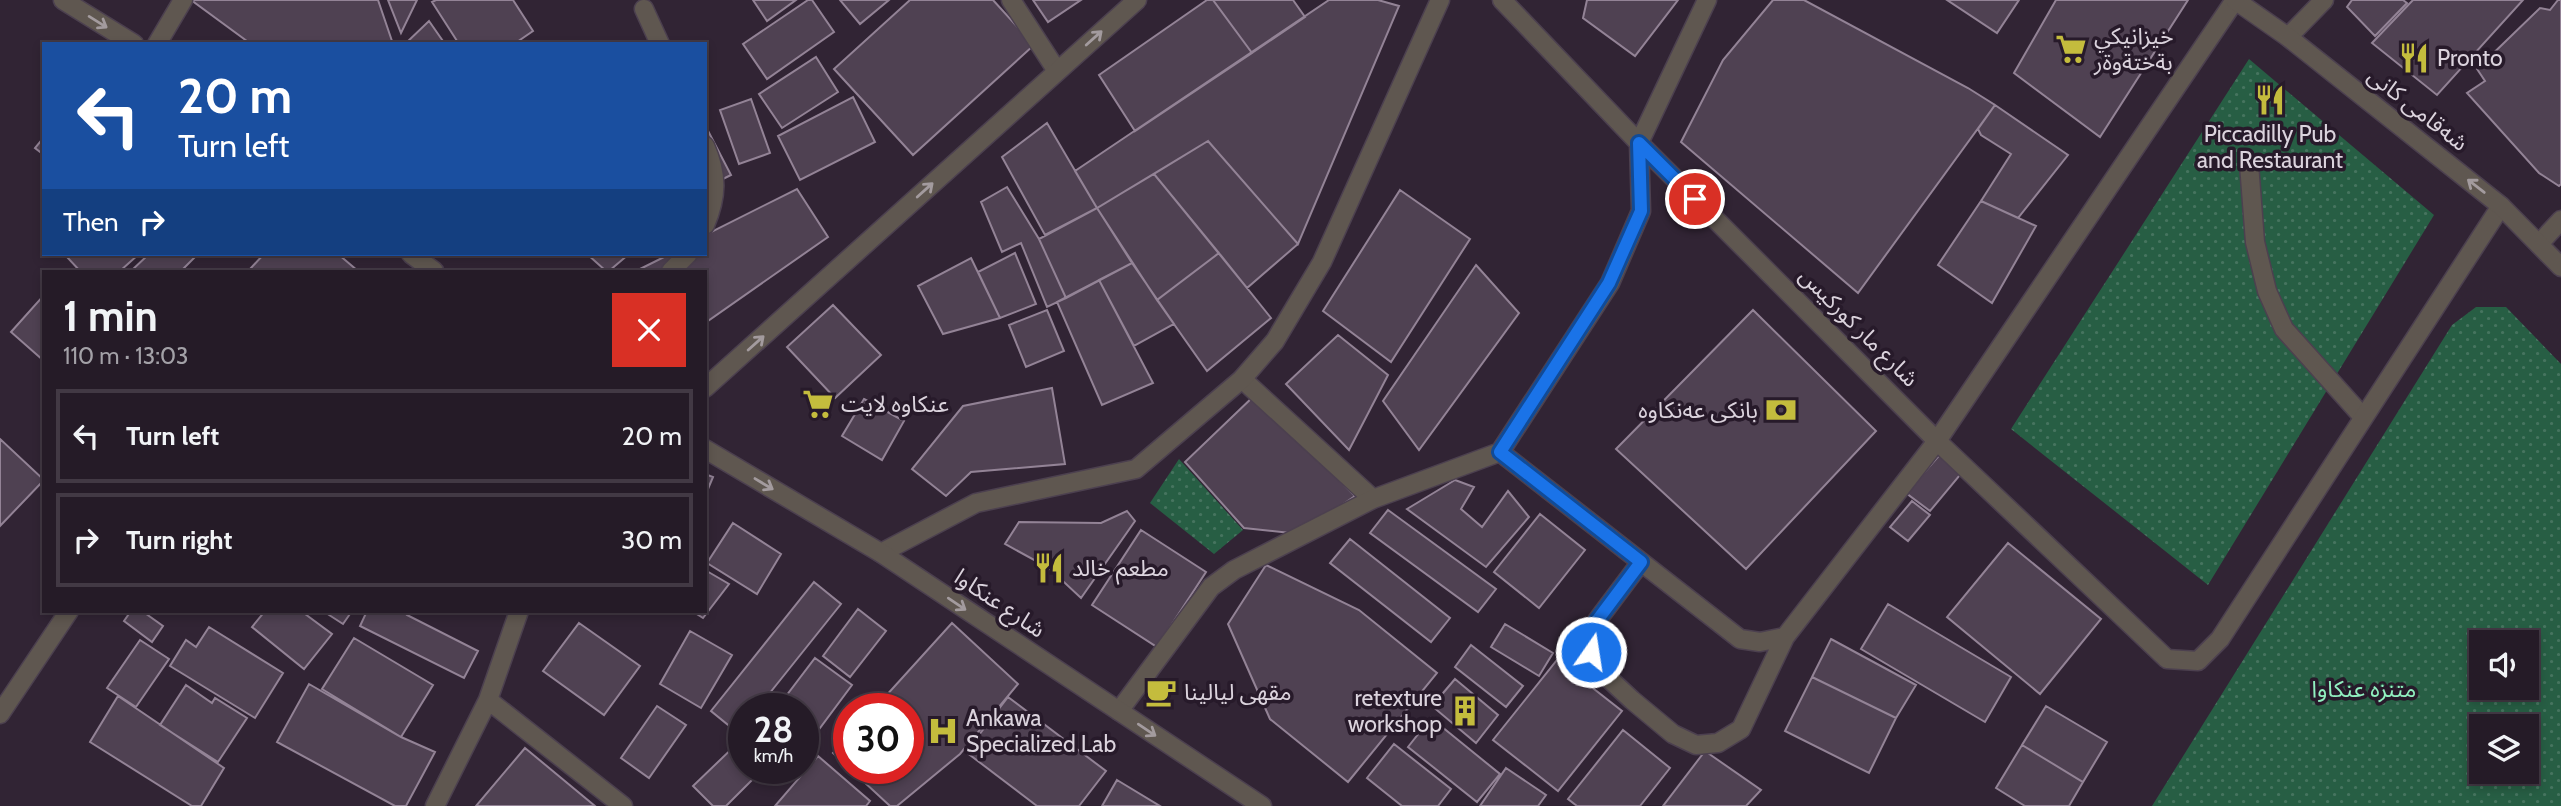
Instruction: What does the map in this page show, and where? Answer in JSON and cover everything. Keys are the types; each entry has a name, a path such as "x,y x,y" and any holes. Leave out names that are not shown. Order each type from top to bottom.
{"street":[{"path":"63,0 131,42"},
{"path":"159,42 183,0"},
{"path":"1011,0 1057,71"},
{"path":"707,386 1136,0"},
{"path":"881,553 976,503 1136,469 1242,379 1275,341 1322,262 1440,0"},
{"name":"شارع مار كوركيس","path":"1502,0 1639,143 1937,440 2167,659 2198,661 2220,639 2363,417"},
{"path":"1119,711 1211,587 1234,569 1373,499 1500,452 1609,283 1641,211 1639,143 1707,0"},
{"path":"1641,562 1593,626 1591,652 1605,675 1673,734 1696,745 1718,743 1741,729 1785,638 1937,440 2235,0"},
{"name":"شەقامی کانی","path":"2235,0 2288,37 2501,205 2561,267"},
{"path":"2288,37 2324,0"},
{"path":"644,9 659,42"},
{"path":"707,151 712,162 715,201 707,220"},
{"path":"2249,164 2255,242 2267,291 2284,329 2363,417 2501,205"},
{"path":"2539,244 2561,220"},
{"path":"414,256 433,270"},
{"path":"672,270 686,256"},
{"path":"1242,379 1373,499"},
{"name":"شارع عنكاوا","path":"707,450 881,553 1262,806"},
{"path":"1500,452 1740,639 1760,642 1785,638"},
{"path":"0,714 68,613"},
{"path":"435,806 488,700 518,613"},
{"path":"488,700 623,806"}],"green space":[{"path":"2249,59 2434,215 2208,585 2011,429"},
{"name":"متنزه عنكاوا","path":"2476,307 2506,307 2561,364 2561,806 2152,806 2452,325"},
{"path":"1179,459 1243,530 1214,554 1150,503"}],"building":[{"path":"191,0 378,0 392,41 391,42 248,42"},
{"path":"388,0 417,0 401,33"},
{"path":"513,0 533,31 517,42 458,42 432,2"},
{"path":"753,0 796,0 767,21"},
{"path":"808,0 812,0 834,32 767,79 743,44"},
{"path":"840,0 889,0 860,24"},
{"path":"910,0 993,0 1034,45 913,155 834,69"},
{"path":"1033,0 1081,0 1048,22"},
{"path":"1207,0 1213,0 1252,53 1135,131 1099,75"},
{"path":"1213,0 1293,0 1305,17 1252,53"},
{"path":"1329,0 1378,0 1399,6 1298,244 1208,141 1097,208 1075,171"},
{"path":"1587,0 1678,0 1635,56 1583,18"},
{"path":"1773,0 1804,0 1995,105 1858,293 1681,142 1723,60"},
{"path":"1947,0 2019,0 1997,33"},
{"path":"2056,0 2188,0 2100,137 2014,73"},
{"path":"2352,0 2403,0 2407,3 2375,36 2347,7"},
{"path":"2413,0 2523,0 2437,95 2372,43"},
{"path":"2561,0 2559,186 2539,173 2467,93 2485,81 2477,69 2540,8 2550,10"},
{"path":"429,21 444,42 407,42"},
{"path":"816,57 838,92 782,128 759,94"},
{"path":"853,97 875,142 800,180 778,136"},
{"path":"751,99 770,153 739,164 720,110"},
{"path":"1995,105 2068,155 2018,218 1981,201 2011,154 1981,135 1978,129"},
{"path":"1047,123 1097,208 1045,235 1002,157"},
{"path":"707,129 731,175 707,187"},
{"path":"42,139 42,153 35,148"},
{"path":"1208,141 1298,244 1247,288 1154,174"},
{"path":"1154,174 1219,253 1157,300 1097,208"},
{"path":"1007,187 1039,239 1066,298 1047,307 1021,243 1002,252 981,202"},
{"path":"797,189 828,237 707,322 707,270 638,270 666,256 707,256 707,234"},
{"path":"1400,190 1470,239 1391,362 1323,311"},
{"path":"1981,201 2036,226 1992,303 1938,265"},
{"path":"1097,208 1132,263 1066,298 1039,239"},
{"path":"1015,253 1036,304 1000,318 978,272"},
{"path":"1219,253 1271,318 1207,371 1157,300"},
{"path":"66,256 137,256 121,270 79,270"},
{"path":"147,256 196,256 182,270 132,270"},
{"path":"262,256 340,256 357,270 251,270"},
{"path":"589,256 627,256 610,270 605,270"},
{"path":"971,258 1000,318 943,334 918,286"},
{"path":"1132,263 1174,324 1134,346 1099,280"},
{"path":"1476,265 1519,313 1419,450 1383,401"},
{"path":"1099,280 1153,383 1102,405 1057,302"},
{"path":"42,297 42,359 11,332"},
{"path":"833,305 881,355 835,398 787,347"},
{"path":"1047,310 1064,351 1026,367 1009,325"},
{"path":"1753,310 1876,431 1746,569 1616,449"},
{"path":"1338,335 1388,375 1349,450 1286,384"},
{"path":"1052,388 1065,464 971,472 946,496 912,469 963,406"},
{"path":"1255,395 1355,496 1300,534 1244,528 1185,462"},
{"path":"864,399 904,421 882,460 842,436"},
{"path":"0,439 42,478 42,482 0,526"},
{"path":"1943,451 1965,469 1930,511 1906,493"},
{"path":"707,475 713,477 707,491"},
{"path":"1455,480 1474,487 1461,509 1482,527 1508,491 1529,517 1486,567 1407,509"},
{"path":"1912,501 1930,515 1908,541 1890,527"},
{"path":"1388,510 1496,589 1478,612 1370,533"},
{"path":"1127,511 1135,521 1081,598 1049,568 1005,544 1019,522 1101,523"},
{"path":"1540,514 1585,550 1539,608 1494,572"},
{"path":"733,523 781,554 757,594 707,563"},
{"path":"1141,530 1206,572 1157,647 1092,605"},
{"path":"1350,539 1450,618 1431,642 1330,563"},
{"path":"2008,543 2101,619 2040,694 1947,617"},
{"path":"1266,565 1359,610 1437,673 1348,782 1270,719 1228,624"},
{"path":"707,571 729,584 707,613"},
{"path":"814,582 841,604 770,693 728,693 728,725 711,711"},
{"path":"1888,604 2011,677 1985,722 1861,649"},
{"path":"858,609 886,631 850,677 823,656"},
{"path":"130,613 145,613 163,626 152,642 124,621"},
{"path":"263,613 304,613 332,634 304,669 252,627"},
{"path":"326,613 351,613 343,624"},
{"path":"366,613 408,613 407,615 478,651 464,678 360,626"},
{"path":"579,623 640,666 604,715 543,671"},
{"name":"Ankawa Specialized Lab","path":"952,623 1018,684 960,754 924,784 924,693 889,693"},
{"path":"1505,624 1553,653 1539,676 1491,647"},
{"path":"209,627 283,673 255,718 170,666 186,640 196,647"},
{"path":"690,631 732,655 701,708 660,684"},
{"path":"354,638 433,685 401,737 322,689"},
{"path":"1831,639 1916,685 1896,718 1812,677"},
{"path":"140,640 169,659 136,707 107,688"},
{"path":"1471,645 1523,686 1506,707 1455,667"},
{"path":"815,658 852,685 846,693 833,693 833,711 819,729 819,693 788,693"},
{"path":"1557,660 1622,711 1558,791 1493,740"},
{"path":"1812,677 1896,718 1869,773 1785,731"},
{"name":"retexture workshop","path":"1455,679 1498,715 1476,743 1432,706"},
{"path":"309,684 401,737 435,752 406,806 395,806 277,742"},
{"path":"186,685 212,703 215,698 247,718 218,762 160,725"},
{"path":"118,696 224,768 201,806 192,806 90,742"},
{"path":"1008,697 1106,771 1079,806 1037,806 966,752"},
{"path":"657,706 686,725 649,778 621,758"},
{"path":"2046,706 2107,742 2083,782 2022,745"},
{"path":"1431,718 1500,774 1477,802 1408,747"},
{"path":"1623,730 1670,768 1640,806 1577,806 1568,799"},
{"path":"1394,744 1451,789 1438,806 1402,806 1367,778"},
{"path":"2022,745 2083,782 2069,806 2025,806 1996,788"},
{"path":"525,748 595,806 476,806"},
{"path":"1705,751 1761,790 1746,806 1663,806"},
{"path":"728,752 728,784 748,784 726,806 713,806 693,786"},
{"path":"819,757 833,769 833,784 850,784 870,801 866,806 775,806 794,784 819,784"},
{"path":"1506,768 1546,795 1538,806 1480,806"},
{"path":"1117,780 1160,806 1102,806"},
{"name":"Ankawa Specialized Lab","path":"866,784 924,784 897,806 890,806"}],"place":[{"name":"خيزانيكي بةختةوةر","path":"2071,49"},
{"name":"Pronto","path":"2414,58"},
{"name":"Piccadilly Pub and Restaurant","path":"2270,100"},
{"name":"عنكاوه لايت","path":"818,404"},
{"name":"بانکی عەنکاوە","path":"1781,410"},
{"name":"مطعم خالد","path":"1049,568"},
{"name":"مقهى ليالينا","path":"1161,692"},
{"name":"retexture workshop","path":"1465,711"},
{"name":"Ankawa Specialized Lab","path":"943,731"}],"route":[{"path":"1591,652 1593,626 1641,562 1500,452 1609,283 1641,211 1639,143 1695,199"}]}
